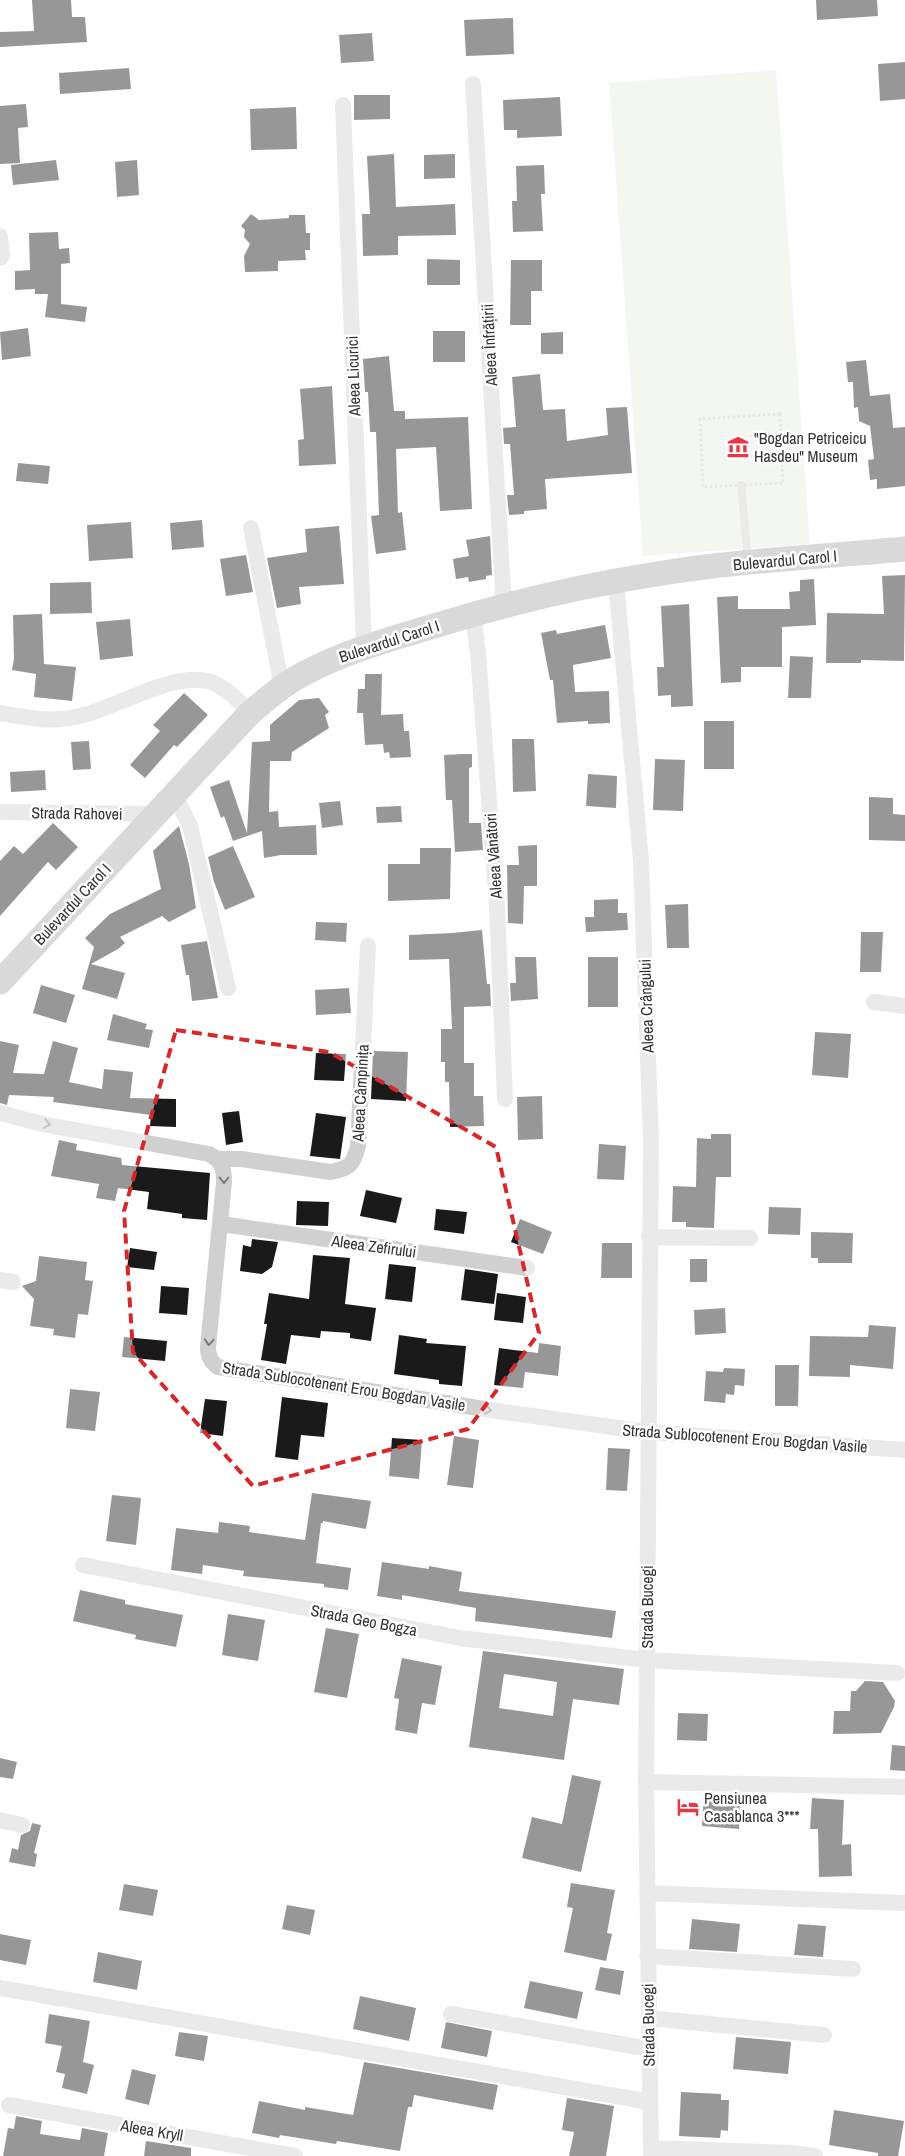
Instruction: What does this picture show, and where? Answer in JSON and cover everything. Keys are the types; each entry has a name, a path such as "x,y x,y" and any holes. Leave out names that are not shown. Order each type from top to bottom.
{"main road":[{"name":"Bulevardul Carol I","path":"0,982 250,713 282,687 334,659 473,614 616,581 659,573 748,563 905,549"}],"street":[{"name":"Aleea Înfrățirii","path":"473,84 504,606"},
{"name":"Aleea Licurici","path":"343,105 364,648"},
{"path":"0,236 0,258"},
{"path":"251,528 282,687"},
{"name":"Aleea Crângului","path":"616,581 641,860 651,1141 647,1432"},
{"name":"Aleea Vânători","path":"473,614 478,653 496,896 505,1099"},
{"path":"0,713 47,721 79,716 108,708 174,682 197,679 212,683 229,692 250,713"},
{"path":"174,794 190,826 228,988"},
{"name":"Strada Rahovei","path":"0,812 155,814"},
{"name":"Aleea Câmpinița","path":"219,1160 240,1159 331,1172 345,1169 354,1161 358,1146 368,946"},
{"path":"874,1002 905,1006"},
{"path":"0,1113 47,1125 209,1154 219,1160"},
{"name":"Strada Sublocotenent Erou Bogdan Vasile","path":"219,1160 224,1169 224,1182 208,1347 208,1356 218,1367 497,1411 647,1432 905,1450"},
{"name":"Aleea Zefirului","path":"221,1224 527,1268"},
{"path":"649,1236 750,1238"},
{"name":"Strada Bucegi","path":"647,1432 646,1893 651,2152"},
{"name":"Strada Geo Bogza","path":"83,1565 460,1638 646,1660 897,1673"},
{"path":"646,1782 905,1787"},
{"path":"0,1820 22,1825"},
{"path":"646,1893 905,1903"},
{"path":"647,1956 853,1969"},
{"path":"0,1988 650,2102"},
{"path":"451,2014 649,2050"},
{"path":"648,2018 824,2035"},
{"name":"Aleea Kryll","path":"9,2105 295,2156"},
{"path":"651,2152 791,2153 815,2156"}],"lane":[{"path":"741,485 748,563"}],"path":[{"path":"780,414 783,483 741,485 703,488 700,419 780,414"}],"highlighted area":[{"path":"176,1030 329,1052 496,1147 539,1333 468,1429 253,1486 133,1352 124,1211"}],"shaded area":[{"path":"776,70 810,544 643,556 609,83"}],"building":[{"path":"32,0 71,0 72,17 85,17 87,42 0,47 0,32 34,31"},
{"path":"816,0 877,0 878,16 817,20"},
{"path":"513,18 514,54 466,56 464,20"},
{"path":"372,33 374,61 341,63 339,35"},
{"path":"905,62 905,99 880,101 878,64"},
{"path":"129,68 131,89 60,94 59,73"},
{"path":"354,95 390,95 390,119 354,120"},
{"path":"560,97 562,136 517,138 517,130 504,130 503,100"},
{"path":"26,104 28,127 18,128 20,163 0,164 0,106"},
{"path":"296,107 297,149 251,150 250,109"},
{"path":"394,154 396,207 455,204 456,235 398,236 398,255 363,256 362,214 370,214 367,156"},
{"path":"455,154 455,178 424,179 424,155"},
{"path":"56,160 59,180 13,185 11,165"},
{"path":"137,160 139,195 117,197 115,162"},
{"path":"544,165 545,194 541,194 543,231 513,232 512,201 517,201 516,166"},
{"path":"251,214 259,220 289,218 289,215 305,215 306,233 310,233 310,250 305,250 306,260 278,261 278,271 245,272 244,256 250,244 244,237 245,230 241,226"},
{"path":"58,232 59,249 69,248 70,263 61,264 61,304 87,307 85,322 45,317 48,294 35,294 35,289 15,290 15,271 30,270 29,233"},
{"path":"427,259 460,260 460,285 427,285"},
{"path":"511,260 542,260 542,291 531,291 531,325 510,325"},
{"path":"28,328 31,356 2,360 0,332"},
{"path":"433,331 465,331 465,362 433,362"},
{"path":"563,332 563,354 541,354 541,333"},
{"path":"389,356 394,411 405,411 405,419 468,417 472,509 440,511 436,447 396,449 398,513 402,512 406,550 376,554 371,516 379,515 376,432 370,432 368,392 365,392 363,359"},
{"path":"866,360 870,396 890,394 893,428 905,427 905,486 877,489 877,479 870,480 868,460 874,459 870,426 859,421 858,407 854,408 853,382 848,382 846,362"},
{"path":"540,374 543,410 565,409 567,441 608,435 606,408 627,407 632,473 545,479 547,509 524,511 524,514 509,515 507,495 514,495 510,444 504,444 503,428 516,427 512,377"},
{"path":"332,386 336,464 299,466 298,440 304,439 300,389"},
{"path":"18,463 50,466 48,484 16,481"},
{"path":"202,520 204,547 172,550 170,523"},
{"path":"131,522 133,558 89,561 87,525"},
{"path":"339,526 344,584 299,587 301,604 277,608 267,558 307,552 305,529"},
{"path":"490,536 492,575 486,576 486,579 469,582 468,577 456,579 453,559 469,556 466,540"},
{"path":"246,555 253,592 226,596 220,559"},
{"path":"905,575 904,661 861,660 861,663 826,663 827,613 884,614 882,576"},
{"path":"814,579 816,625 782,627 782,667 741,667 741,682 721,683 717,597 738,596 738,609 790,609 789,592 800,591 800,580"},
{"path":"91,582 92,613 50,614 50,583"},
{"path":"689,604 693,706 671,707 671,695 658,696 657,667 664,667 661,606"},
{"path":"42,614 44,664 76,667 72,701 34,697 36,674 12,670 14,659 13,615"},
{"path":"130,619 133,656 100,660 96,622"},
{"path":"605,625 611,658 573,665 575,692 609,691 610,723 588,724 588,721 557,723 553,680 550,680 541,633 556,630 557,634"},
{"path":"790,656 813,657 811,698 788,698"},
{"path":"365,674 382,674 381,715 403,714 404,731 409,731 411,757 390,758 389,752 384,753 383,744 365,745 363,713 357,713 358,689 365,689"},
{"path":"184,693 208,715 177,747 174,745 145,778 130,765 160,731 153,725"},
{"path":"319,698 329,712 325,715 329,728 292,752 291,761 270,761 269,812 278,811 279,827 316,825 317,855 281,855 264,858 262,831 233,841 224,816 221,818 210,787 229,780 247,833 252,742 270,741 270,725 299,700"},
{"path":"704,721 734,721 734,769 704,769"},
{"path":"512,739 534,739 536,791 513,792"},
{"path":"89,741 91,769 73,770 71,742"},
{"path":"472,754 472,767 469,768 469,823 481,823 483,850 455,852 452,800 446,800 444,755"},
{"path":"655,759 685,760 683,811 653,810"},
{"path":"45,770 46,790 11,792 10,772"},
{"path":"588,774 617,776 616,808 586,806"},
{"path":"869,797 893,798 893,814 905,815 905,841 869,840"},
{"path":"340,801 343,825 322,828 319,803"},
{"path":"401,806 402,822 377,823 376,807"},
{"path":"53,823 78,847 56,870 48,862 0,916 0,861 14,846 23,854"},
{"path":"179,826 189,864 196,908 169,922 162,916 120,937 125,943 91,964 125,973 117,999 82,989 94,947 85,938 110,914 161,889 153,851"},
{"path":"537,845 537,886 524,886 523,924 508,923 507,865 519,865 518,846"},
{"path":"233,846 255,897 225,910 214,882 208,857"},
{"path":"420,848 451,848 450,899 388,901 388,864 420,864"},
{"path":"618,899 618,913 627,913 628,930 586,932 585,917 594,917 594,900"},
{"path":"688,904 689,948 667,948 665,905"},
{"path":"316,922 347,923 346,942 315,940"},
{"path":"482,930 487,984 490,984 491,1006 464,1007 464,1063 474,1063 474,1096 483,1096 484,1126 450,1127 449,1082 445,1082 445,1062 441,1062 441,1029 452,1029 449,959 409,960 409,935"},
{"path":"861,932 883,932 881,972 860,972"},
{"path":"207,941 218,998 192,1001 189,975 186,975 181,945"},
{"path":"515,957 536,957 538,999 511,1001 510,983 516,983"},
{"path":"588,957 618,957 618,1007 588,1007"},
{"path":"41,985 75,995 66,1023 33,1013"},
{"path":"349,988 351,1013 316,1015 315,990"},
{"path":"113,1014 147,1024 145,1029 153,1030 149,1048 107,1040"},
{"path":"815,1032 851,1034 848,1078 812,1075"},
{"path":"0,1041 19,1045 13,1073 44,1074 53,1041 78,1048 69,1082 102,1089 104,1069 133,1072 130,1098 176,1099 176,1127 150,1126 151,1115 53,1102 54,1097 9,1095 7,1105 0,1103"},
{"path":"373,1051 408,1052 406,1101 371,1099"},
{"path":"316,1053 346,1054 344,1081 314,1080"},
{"path":"542,1096 543,1139 518,1140 517,1097"},
{"path":"239,1111 243,1142 226,1145 222,1113"},
{"path":"316,1113 346,1117 340,1159 310,1156"},
{"path":"711,1134 731,1134 731,1177 716,1177 714,1228 686,1227 686,1222 672,1222 673,1186 696,1187 697,1138 711,1139"},
{"path":"59,1140 77,1144 76,1150 121,1158 122,1165 210,1173 207,1220 182,1218 182,1214 147,1209 149,1192 118,1188 115,1201 96,1198 99,1184 51,1176"},
{"path":"599,1144 626,1146 624,1180 597,1179"},
{"path":"366,1190 402,1198 396,1223 360,1216"},
{"path":"297,1201 329,1202 328,1226 296,1225"},
{"path":"769,1207 801,1208 800,1235 768,1234"},
{"path":"436,1209 467,1212 464,1234 434,1230"},
{"path":"520,1219 552,1232 543,1254 511,1242"},
{"path":"811,1232 853,1233 852,1263 818,1263 818,1258 811,1258"},
{"path":"252,1239 278,1242 272,1267 262,1274 240,1271 243,1245 251,1247"},
{"path":"602,1243 632,1243 632,1278 601,1278"},
{"path":"130,1248 157,1252 154,1270 127,1267"},
{"path":"313,1255 350,1258 345,1304 376,1308 371,1341 350,1338 350,1333 321,1331 320,1338 291,1335 286,1364 261,1360 267,1324 264,1324 269,1293 309,1299"},
{"path":"39,1256 87,1262 85,1280 93,1281 88,1315 78,1314 75,1338 53,1335 54,1329 30,1326 34,1299 22,1286 36,1281"},
{"path":"690,1259 707,1259 707,1282 690,1282"},
{"path":"389,1264 416,1267 412,1302 385,1299"},
{"path":"465,1269 498,1274 494,1304 461,1300"},
{"path":"161,1286 189,1288 187,1315 159,1313"},
{"path":"497,1293 526,1297 523,1323 494,1320"},
{"path":"725,1308 726,1333 695,1335 694,1310"},
{"path":"869,1325 896,1327 893,1369 850,1365 850,1377 809,1376 810,1336 868,1337"},
{"path":"399,1335 427,1339 426,1343 466,1346 462,1386 439,1384 439,1380 394,1374"},
{"path":"124,1337 167,1341 165,1361 122,1357"},
{"path":"539,1343 561,1346 558,1376 525,1372 523,1388 494,1385 499,1348 538,1353"},
{"path":"775,1365 799,1365 798,1406 775,1406"},
{"path":"724,1368 745,1369 744,1386 735,1385 734,1395 726,1394 725,1403 704,1401 706,1371 723,1372"},
{"path":"70,1389 100,1392 95,1431 66,1428"},
{"path":"282,1397 328,1403 324,1437 301,1435 298,1460 275,1457"},
{"path":"205,1399 227,1401 223,1436 200,1433"},
{"path":"454,1436 479,1440 473,1488 447,1485"},
{"path":"392,1438 422,1440 419,1479 389,1476"},
{"path":"608,1448 630,1449 627,1491 606,1490"},
{"path":"312,1493 371,1501 366,1529 323,1521 321,1523 316,1563 351,1568 348,1590 324,1587 324,1584 243,1576 244,1571 203,1565 202,1574 171,1570 176,1528 218,1533 219,1522 250,1526 249,1532 305,1540"},
{"path":"112,1495 141,1498 136,1545 106,1541"},
{"path":"382,1562 429,1569 429,1566 462,1572 459,1591 616,1611 612,1638 475,1621 476,1608 402,1595 402,1600 377,1596"},
{"path":"80,1590 125,1600 125,1604 183,1615 176,1647 135,1639 136,1635 73,1621"},
{"path":"228,1614 265,1620 258,1661 222,1655"},
{"path":"326,1628 359,1634 347,1698 314,1692"},
{"path":"483,1651 624,1669 619,1705 573,1699 564,1760 469,1747","holes":["504,1674 557,1682 553,1716 499,1708"]},
{"path":"402,1658 442,1666 435,1705 422,1703 417,1734 395,1730 399,1699 394,1698"},
{"path":"865,1681 883,1682 895,1701 881,1733 833,1734 834,1711 850,1711 851,1691 856,1691"},
{"path":"678,1713 708,1714 707,1741 677,1740"},
{"path":"892,1745 905,1746 905,1771 890,1770"},
{"path":"0,1758 17,1762 13,1779 0,1777"},
{"path":"572,1775 601,1781 581,1872 522,1858 532,1817 562,1824"},
{"path":"704,1794 740,1796 739,1829 702,1826"},
{"path":"812,1798 844,1800 842,1845 851,1844 852,1876 819,1877 818,1829 810,1829"},
{"path":"32,1823 41,1825 34,1853 37,1854 35,1867 9,1862 12,1848 18,1850 21,1835 30,1831"},
{"path":"571,1883 615,1890 607,1933 612,1934 606,1961 564,1952 573,1908 567,1907"},
{"path":"124,1884 158,1890 153,1916 119,1910"},
{"path":"287,1905 315,1910 310,1935 282,1929"},
{"path":"692,1919 740,1924 737,1952 689,1949"},
{"path":"798,1924 826,1926 823,1957 794,1955"},
{"path":"0,1934 31,1940 26,1965 0,1960"},
{"path":"98,1952 142,1961 137,1990 93,1982"},
{"path":"600,1967 624,1971 620,1995 595,1990"},
{"path":"530,1981 583,1992 577,2019 524,2008"},
{"path":"360,1996 416,2008 409,2041 353,2029"},
{"path":"49,2014 90,2021 83,2062 94,2065 87,2094 62,2088 65,2074 56,2072 62,2046 45,2043"},
{"path":"446,2022 492,2031 487,2057 441,2048"},
{"path":"179,2032 208,2036 204,2061 175,2056"},
{"path":"736,2037 791,2042 788,2074 733,2069"},
{"path":"364,2062 498,2085 493,2110 414,2095 412,2107 408,2107 400,2151 337,2141 336,2144 280,2135 279,2138 252,2133 259,2101 305,2110 305,2107 353,2115"},
{"path":"132,2069 156,2075 149,2105 125,2099"},
{"path":"681,2092 721,2094 721,2100 729,2100 728,2131 721,2130 720,2138 679,2136"},
{"path":"567,2098 614,2106 606,2156 569,2156 574,2132 562,2130"},
{"path":"834,2110 904,2121 898,2156 878,2156 878,2153 829,2145"},
{"path":"16,2116 42,2121 40,2134 80,2140 82,2128 108,2133 104,2156 3,2156 8,2128 14,2129"},
{"path":"146,2141 191,2148 191,2156 144,2156"}],"place":[{"name":"\"Bogdan Petriceicu Hasdeu\" Museum","path":"738,447"},
{"name":"Pensiunea Casablanca 3***","path":"688,1807"}]}
